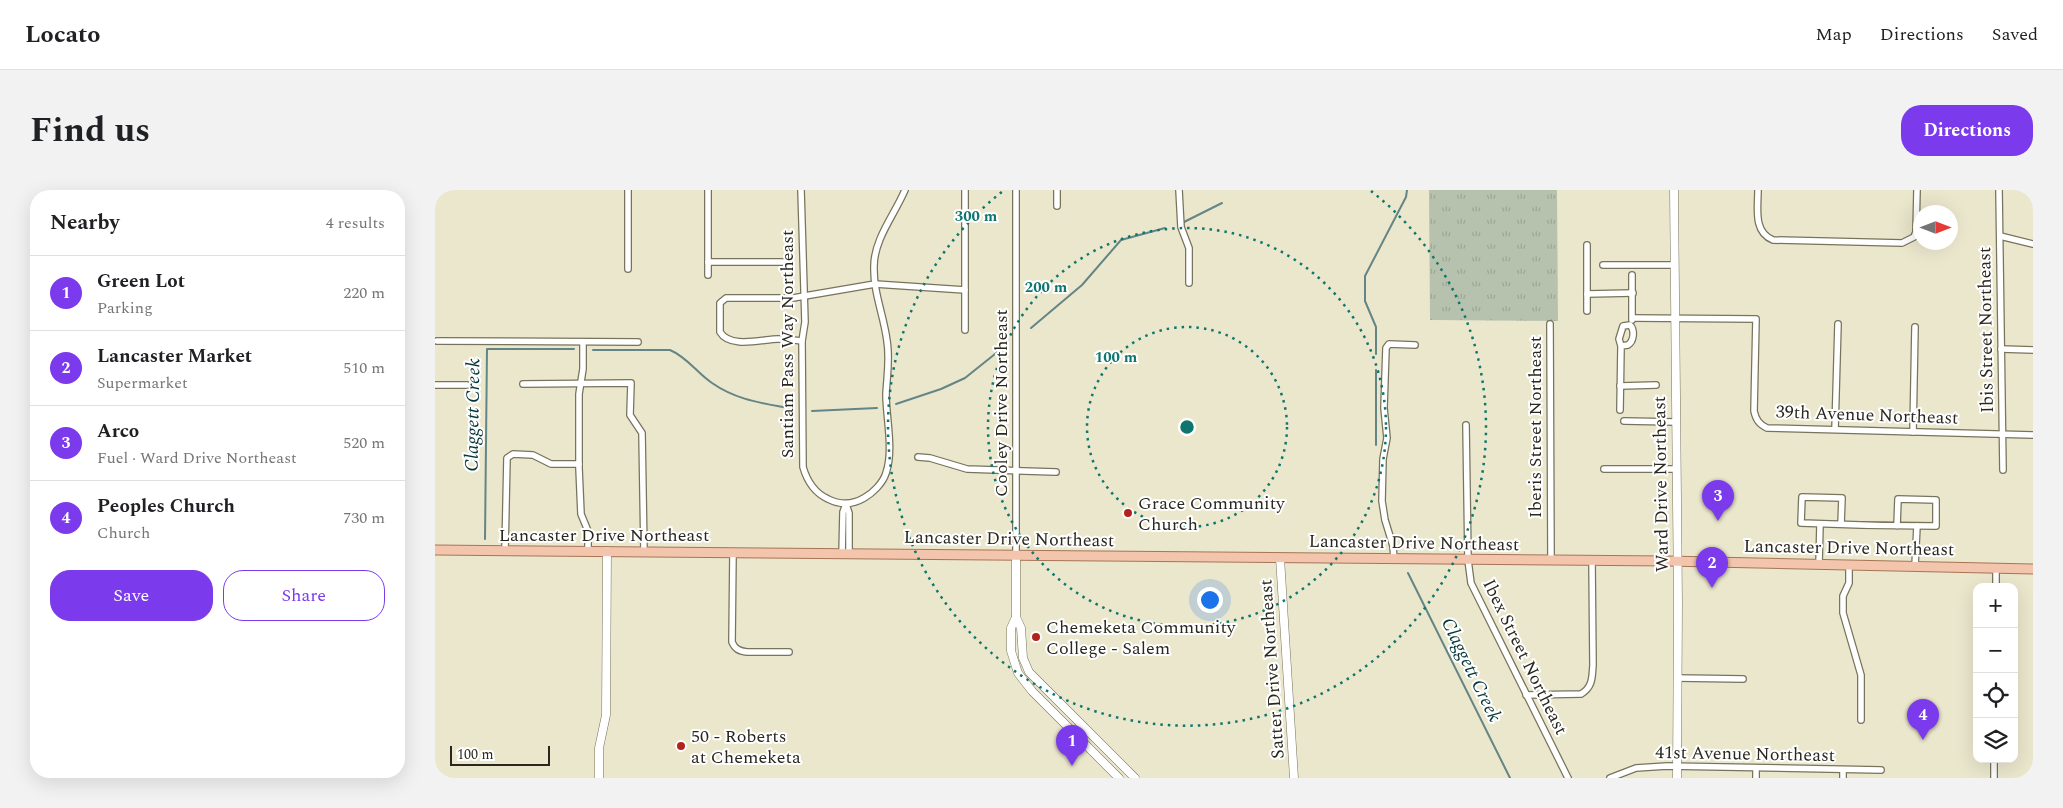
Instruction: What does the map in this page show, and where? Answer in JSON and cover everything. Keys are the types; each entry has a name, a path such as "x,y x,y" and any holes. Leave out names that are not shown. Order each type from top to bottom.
{"main road":[{"name":"Lancaster Drive Northeast","path":"435,550 1551,560 2033,568"}],"street":[{"path":"628,190 628,269"},
{"path":"708,190 708,274"},
{"name":"Santiam Pass Way Northeast","path":"801,190 805,322 802,341 803,468 808,480 821,495 835,502 846,504"},
{"path":"845,554 843,512 846,504 860,501 873,492 883,479 888,463 886,395 889,353 875,284 874,266 879,243 905,190"},
{"path":"965,190 965,330"},
{"name":"Cooley Drive Northeast","path":"1016,190 1016,617 1011,628 1011,651 1015,666 1023,681 1119,778"},
{"path":"1057,190 1057,206"},
{"path":"1179,190 1181,227 1189,248 1189,283"},
{"name":"Ward Drive Northeast","path":"1674,190 1677,778"},
{"path":"1759,190 1759,228 1763,234 1773,240 1902,243 1914,238 1916,232 1917,190"},
{"name":"Ibis Street Northeast","path":"1999,190 2003,470"},
{"path":"1999,236 2033,244"},
{"path":"1587,245 1587,311"},
{"path":"708,262 783,262"},
{"path":"1603,265 1674,265"},
{"path":"1621,346 1628,346 1632,340 1632,275"},
{"path":"802,341 779,339 748,342 726,338 721,332 720,303 726,298 789,298 875,284 965,290"},
{"path":"1587,294 1633,293"},
{"path":"1620,410 1621,346 1619,339 1621,329 1632,322 1675,318"},
{"name":"39th Avenue Northeast","path":"1675,318 1756,319 1754,411 1756,419 1767,428 2033,434"},
{"name":"Iberis Street Northeast","path":"1550,324 1551,560"},
{"path":"1835,429 1838,324"},
{"path":"1913,432 1915,327"},
{"path":"437,341 638,342"},
{"path":"583,342 578,431 581,514 588,532 588,551"},
{"path":"1394,559 1393,546 1385,520 1382,501 1383,458 1387,438 1384,408 1385,348 1389,344 1415,345"},
{"path":"2001,349 2033,350"},
{"path":"523,384 631,383 630,414 642,433 644,552"},
{"path":"435,385 467,385"},
{"path":"1620,386 1656,385"},
{"path":"1624,422 1676,422"},
{"name":"Ibex Street Northeast","path":"1466,425 1468,560 1471,583 1567,778"},
{"path":"505,551 507,458 513,454 531,454 551,464 579,464"},
{"path":"918,457 930,458 967,469 1056,472"},
{"path":"1604,469 1676,469"},
{"path":"1841,524 1842,498 1802,497 1801,523 1897,526 1935,526 1936,500 1898,499 1897,526"},
{"path":"1819,564 1820,524"},
{"path":"1915,566 1917,526"},
{"path":"599,778 599,748 606,715 607,551"},
{"path":"733,553 732,642 734,646 740,652 789,652"},
{"name":"Satter Drive Northeast","path":"1280,558 1294,778"},
{"path":"1527,695 1575,694 1586,691 1592,680 1592,561"},
{"path":"1849,565 1849,582 1843,596 1843,613 1861,675 1861,720"},
{"path":"1996,568 1996,583"},
{"name":"Cooley Drive Northeast","path":"1016,617 1021,628 1023,658 1034,679 1135,778"},
{"path":"1677,678 1743,679"},
{"path":"1994,763 1994,778"},
{"name":"41st Avenue Northeast","path":"1610,778 1636,768 1677,766 1881,770"},
{"path":"1756,768 1756,778"},
{"path":"1843,770 1843,778"}],"green space":[{"path":"1429,190 1557,190 1558,321 1430,320"}],"waterway":[{"name":"Claggett Creek","path":"1376,354 1376,327 1365,301 1365,276 1406,197 1407,190"},
{"name":"Claggett Creek","path":"1182,223 1222,203"},
{"name":"Claggett Creek","path":"1031,328 1082,285 1121,240 1165,228"},
{"name":"Claggett Creek","path":"896,404 941,389 965,378 1005,346"},
{"name":"Claggett Creek","path":"485,539 487,349 574,349"},
{"name":"Claggett Creek","path":"593,350 670,350 682,357 712,383 731,394 741,398 793,409"},
{"name":"Claggett Creek","path":"1376,370 1376,445"},
{"name":"Claggett Creek","path":"812,411 877,408"},
{"name":"Claggett Creek","path":"1408,573 1510,778"}],"place":[{"name":"Grace Community Church","path":"1128,513"},
{"name":"Arco","path":"1718,521"},
{"name":"Lancaster Market","path":"1712,588"},
{"name":"Chemeketa Community College - Salem","path":"1036,637"},
{"name":"Peoples Church","path":"1923,740"},
{"name":"50 - Roberts at Chemeketa","path":"681,746"},
{"name":"Green Lot","path":"1072,766"}]}
